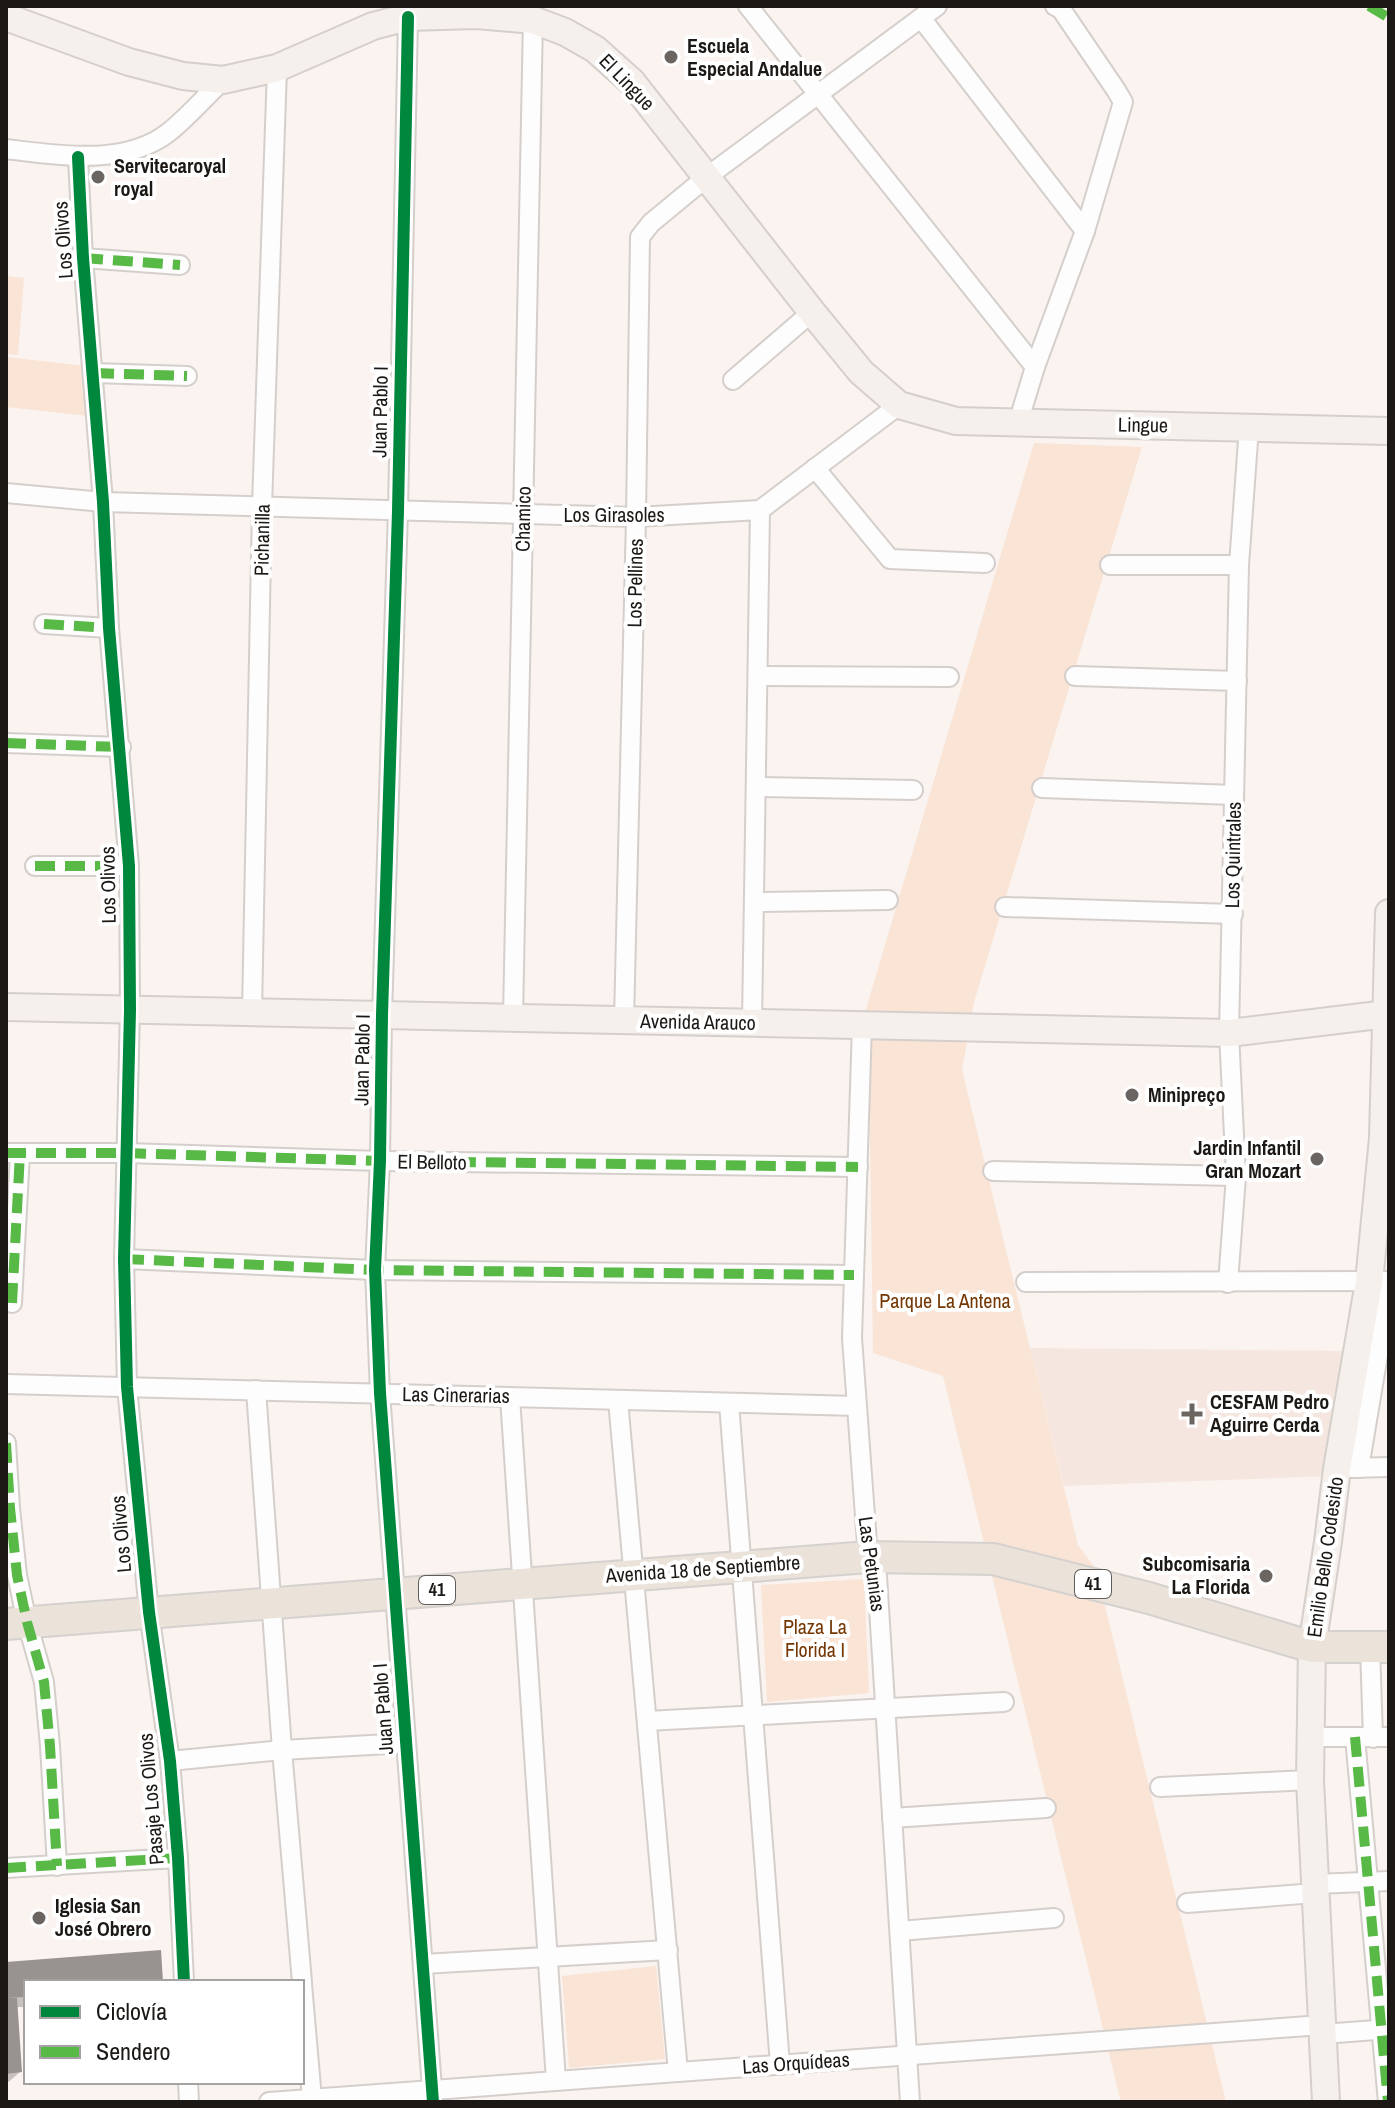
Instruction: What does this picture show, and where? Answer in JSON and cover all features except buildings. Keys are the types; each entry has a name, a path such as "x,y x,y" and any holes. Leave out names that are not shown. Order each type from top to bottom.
{"main road":[{"name":"Avenida 18 de Septiembre","path":"16,1623 868,1557 993,1559 1149,1598 1312,1647 1380,1647"}],"street":[{"path":"748,6 1035,367"},
{"name":"Los Pellines","path":"624,1020 640,237 651,223 708,176 937,6"},
{"path":"1018,423 1085,231 1123,102 1061,9 1055,6"},
{"name":"El Lingue","path":"6,17 129,62 183,76 223,80 277,68 373,26 408,17 476,15 533,20 565,32 595,49 632,82 861,372 899,405"},
{"name":"Juan Pablo I","path":"408,17 398,511 375,1270 380,1393 432,2096"},
{"path":"921,18 1085,231"},
{"name":"Chamico","path":"513,1018 533,20"},
{"name":"Pichanilla","path":"252,1012 262,506 277,68"},
{"path":"6,149 78,157 136,149 168,133 223,80"},
{"name":"Los Olivos","path":"78,157 109,628 129,866 130,1010 124,1259 127,1387 149,1612"},
{"path":"83,258 180,265"},
{"path":"733,380 812,312"},
{"path":"94,373 187,376"},
{"path":"752,1023 760,510 899,405"},
{"name":"Lingue","path":"899,405 956,421 1389,431"},
{"name":"Los Quintrales","path":"1228,1283 1236,1176 1229,1033 1239,565 1249,427"},
{"path":"815,468 890,559 985,563"},
{"name":"Los Girasoles","path":"6,493 103,502 636,517 760,510"},
{"path":"1110,565 1239,565"},
{"path":"44,624 109,628"},
{"path":"758,676 949,677"},
{"path":"1075,676 1237,681"},
{"path":"6,743 121,747"},
{"path":"756,787 913,790"},
{"path":"1042,788 1234,795"},
{"path":"35,866 129,866"},
{"path":"754,902 888,900"},
{"path":"1005,907 1233,914"},
{"name":"Emilio Bello Codesido","path":"1326,2102 1310,1780 1312,1647 1328,1542 1348,1468 1382,1284 1389,913"},
{"name":"Avenida Arauco","path":"6,1007 1229,1033 1388,1014"},
{"name":"Las Petunias","path":"862,1025 852,1338 868,1557 877,1576 910,2102"},
{"path":"12,1303 13,1153"},
{"name":"El Belloto","path":"13,1153 858,1167"},
{"path":"993,1171 1236,1176"},
{"path":"124,1259 375,1270 854,1275"},
{"path":"1026,1282 1382,1284 1387,1315 1348,1468 1389,1467"},
{"name":"Las Cinerarias","path":"6,1384 857,1406"},
{"path":"256,1390 302,1980"},
{"path":"510,1397 556,2081"},
{"path":"618,1400 678,2072"},
{"path":"729,1403 780,2065"},
{"path":"6,1443 17,1575 16,1623 44,1682 57,1866"},
{"name":"Pasaje Los Olivos","path":"149,1612 170,1761 184,1980"},
{"path":"1380,1647 1372,1737 1369,1883 1386,2030 1388,2102"},
{"path":"647,1721 1004,1702"},
{"path":"1312,1737 1372,1737"},
{"path":"170,1761 282,1750 406,1743"},
{"path":"1160,1787 1310,1780"},
{"path":"892,1818 1046,1808"},
{"path":"6,1868 178,1858"},
{"path":"1187,1903 1389,1881"},
{"path":"900,1931 1054,1918"},
{"path":"423,1964 668,1950"},
{"path":"304,2006 312,2099"},
{"name":"Las Orquídeas","path":"269,2102 432,2096 556,2081 907,2055 1323,2030 1386,2030"}],"shaded area":[{"name":"CESFAM Pedro Aguirre Cerda","path":"1030,1348 1346,1351 1329,1476 1064,1486"}],"green space":[{"path":"6,276 24,278 18,355 6,354"},
{"path":"6,357 86,366 89,416 6,407"},
{"name":"Parque La Antena","path":"1034,443 1142,447 974,1002 962,1070 1078,1545 1096,1569 1226,2102 1121,2102 943,1376 873,1353 866,1009"},
{"name":"Plaza La Florida I","path":"864,1579 869,1693 767,1702 761,1585"},
{"path":"656,1966 665,2059 569,2068 562,1976"}],"marked path":[{"path":"1369,6 1389,18"},
{"path":"83,258 180,265"},
{"path":"94,373 187,376"},
{"path":"44,624 109,628"},
{"path":"6,743 121,747"},
{"path":"35,866 129,866"},
{"path":"6,1153 858,1167"},
{"path":"12,1303 20,1153"},
{"path":"124,1259 375,1270 854,1275"},
{"path":"6,1443 17,1575 44,1682 57,1866"},
{"path":"1355,1737 1388,2102"},
{"path":"6,1868 178,1858"}],"cycle path":[{"path":"408,17 398,511 375,1270 380,1393 433,2102"},
{"path":"78,157 109,628 129,866 130,1010 124,1259 127,1387 149,1612 170,1761 184,1980"}],"place":[{"name":"Escuela Especial Andalue","path":"671,57"},
{"name":"Servitecaroyal royal","path":"98,177"},
{"name":"Minipreço","path":"1132,1095"},
{"name":"Jardin Infantil Gran Mozart","path":"1317,1159"},
{"name":"CESFAM Pedro Aguirre Cerda","path":"1192,1414"},
{"name":"Subcomisaria La Florida","path":"1266,1576"},
{"name":"Iglesia San José Obrero","path":"39,1918"}]}
